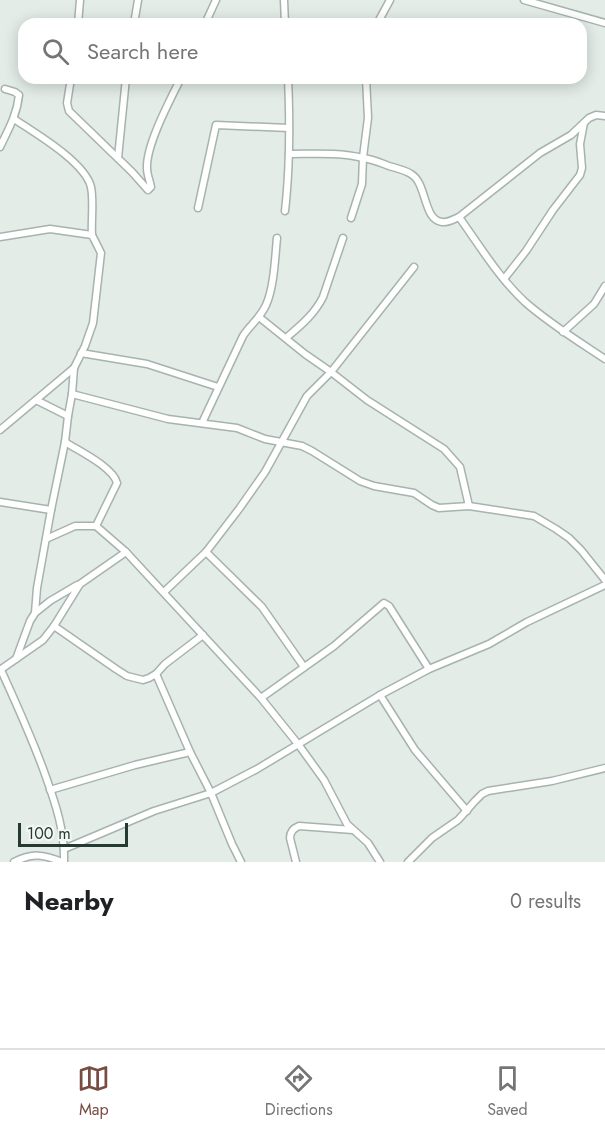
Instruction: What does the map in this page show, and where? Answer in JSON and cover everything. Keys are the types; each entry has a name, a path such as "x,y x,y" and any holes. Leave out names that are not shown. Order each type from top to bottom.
{"street":[{"path":"78,18 80,0"},
{"path":"135,18 138,0"},
{"path":"208,18 216,0"},
{"path":"284,0 285,18"},
{"path":"380,18 390,0"},
{"path":"524,0 605,23"},
{"path":"70,84 67,103 69,111 132,171 147,189 150,189 147,168 150,149 177,84"},
{"path":"118,158 125,84"},
{"path":"285,211 289,154 288,84"},
{"path":"351,218 360,191 368,118 366,84"},
{"path":"0,147 14,119 19,95 5,89"},
{"path":"289,154 330,154 363,158 412,174 421,186 428,207 436,220 442,223 459,217 540,153 571,135 589,118 596,115 605,116"},
{"path":"14,119 52,144 77,166 89,181 92,235 102,252 93,323 74,368 65,442 37,588 35,613"},
{"path":"504,279 580,175 582,168 580,144 584,123"},
{"path":"198,208 216,125 289,128"},
{"path":"459,217 504,279 524,301 563,332 605,359"},
{"path":"0,237 50,229 92,235"},
{"path":"286,338 305,322 323,297 343,237"},
{"path":"202,423 243,336 266,307 277,238"},
{"path":"164,592 206,552 265,472 307,396 331,372 414,267"},
{"path":"563,332 594,304 605,286"},
{"path":"259,317 371,404 444,448 460,467 469,506"},
{"path":"81,353 147,364 218,387"},
{"path":"0,430 74,368"},
{"path":"72,394 168,419 237,428 265,439 302,446 360,481 374,486 414,493 439,508 469,506 534,516 569,538 605,580"},
{"path":"36,400 68,416"},
{"path":"65,442 104,467 116,478 115,489 96,526"},
{"path":"0,502 51,510"},
{"path":"46,539 75,526 96,526 126,552 261,698 324,780 343,817 353,830 368,843 380,862"},
{"path":"16,658 35,613 126,552"},
{"path":"206,552 262,607 304,667"},
{"path":"14,862 25,857 39,855 63,862 64,849 61,825 36,748 1,670 39,644 54,626 80,584"},
{"path":"64,849 154,812 211,793 257,770 380,695 429,669 489,644 526,622 605,585"},
{"path":"261,698 334,646 384,603 389,606 429,669"},
{"path":"54,626 127,676 143,680 156,674 165,664 203,635"},
{"path":"156,674 241,862"},
{"path":"380,695 415,750 467,811"},
{"path":"50,790 135,765 190,752"},
{"path":"408,862 432,838 451,826 482,794 488,791 552,781 605,768"},
{"path":"296,862 290,834 299,826 353,830"}]}
